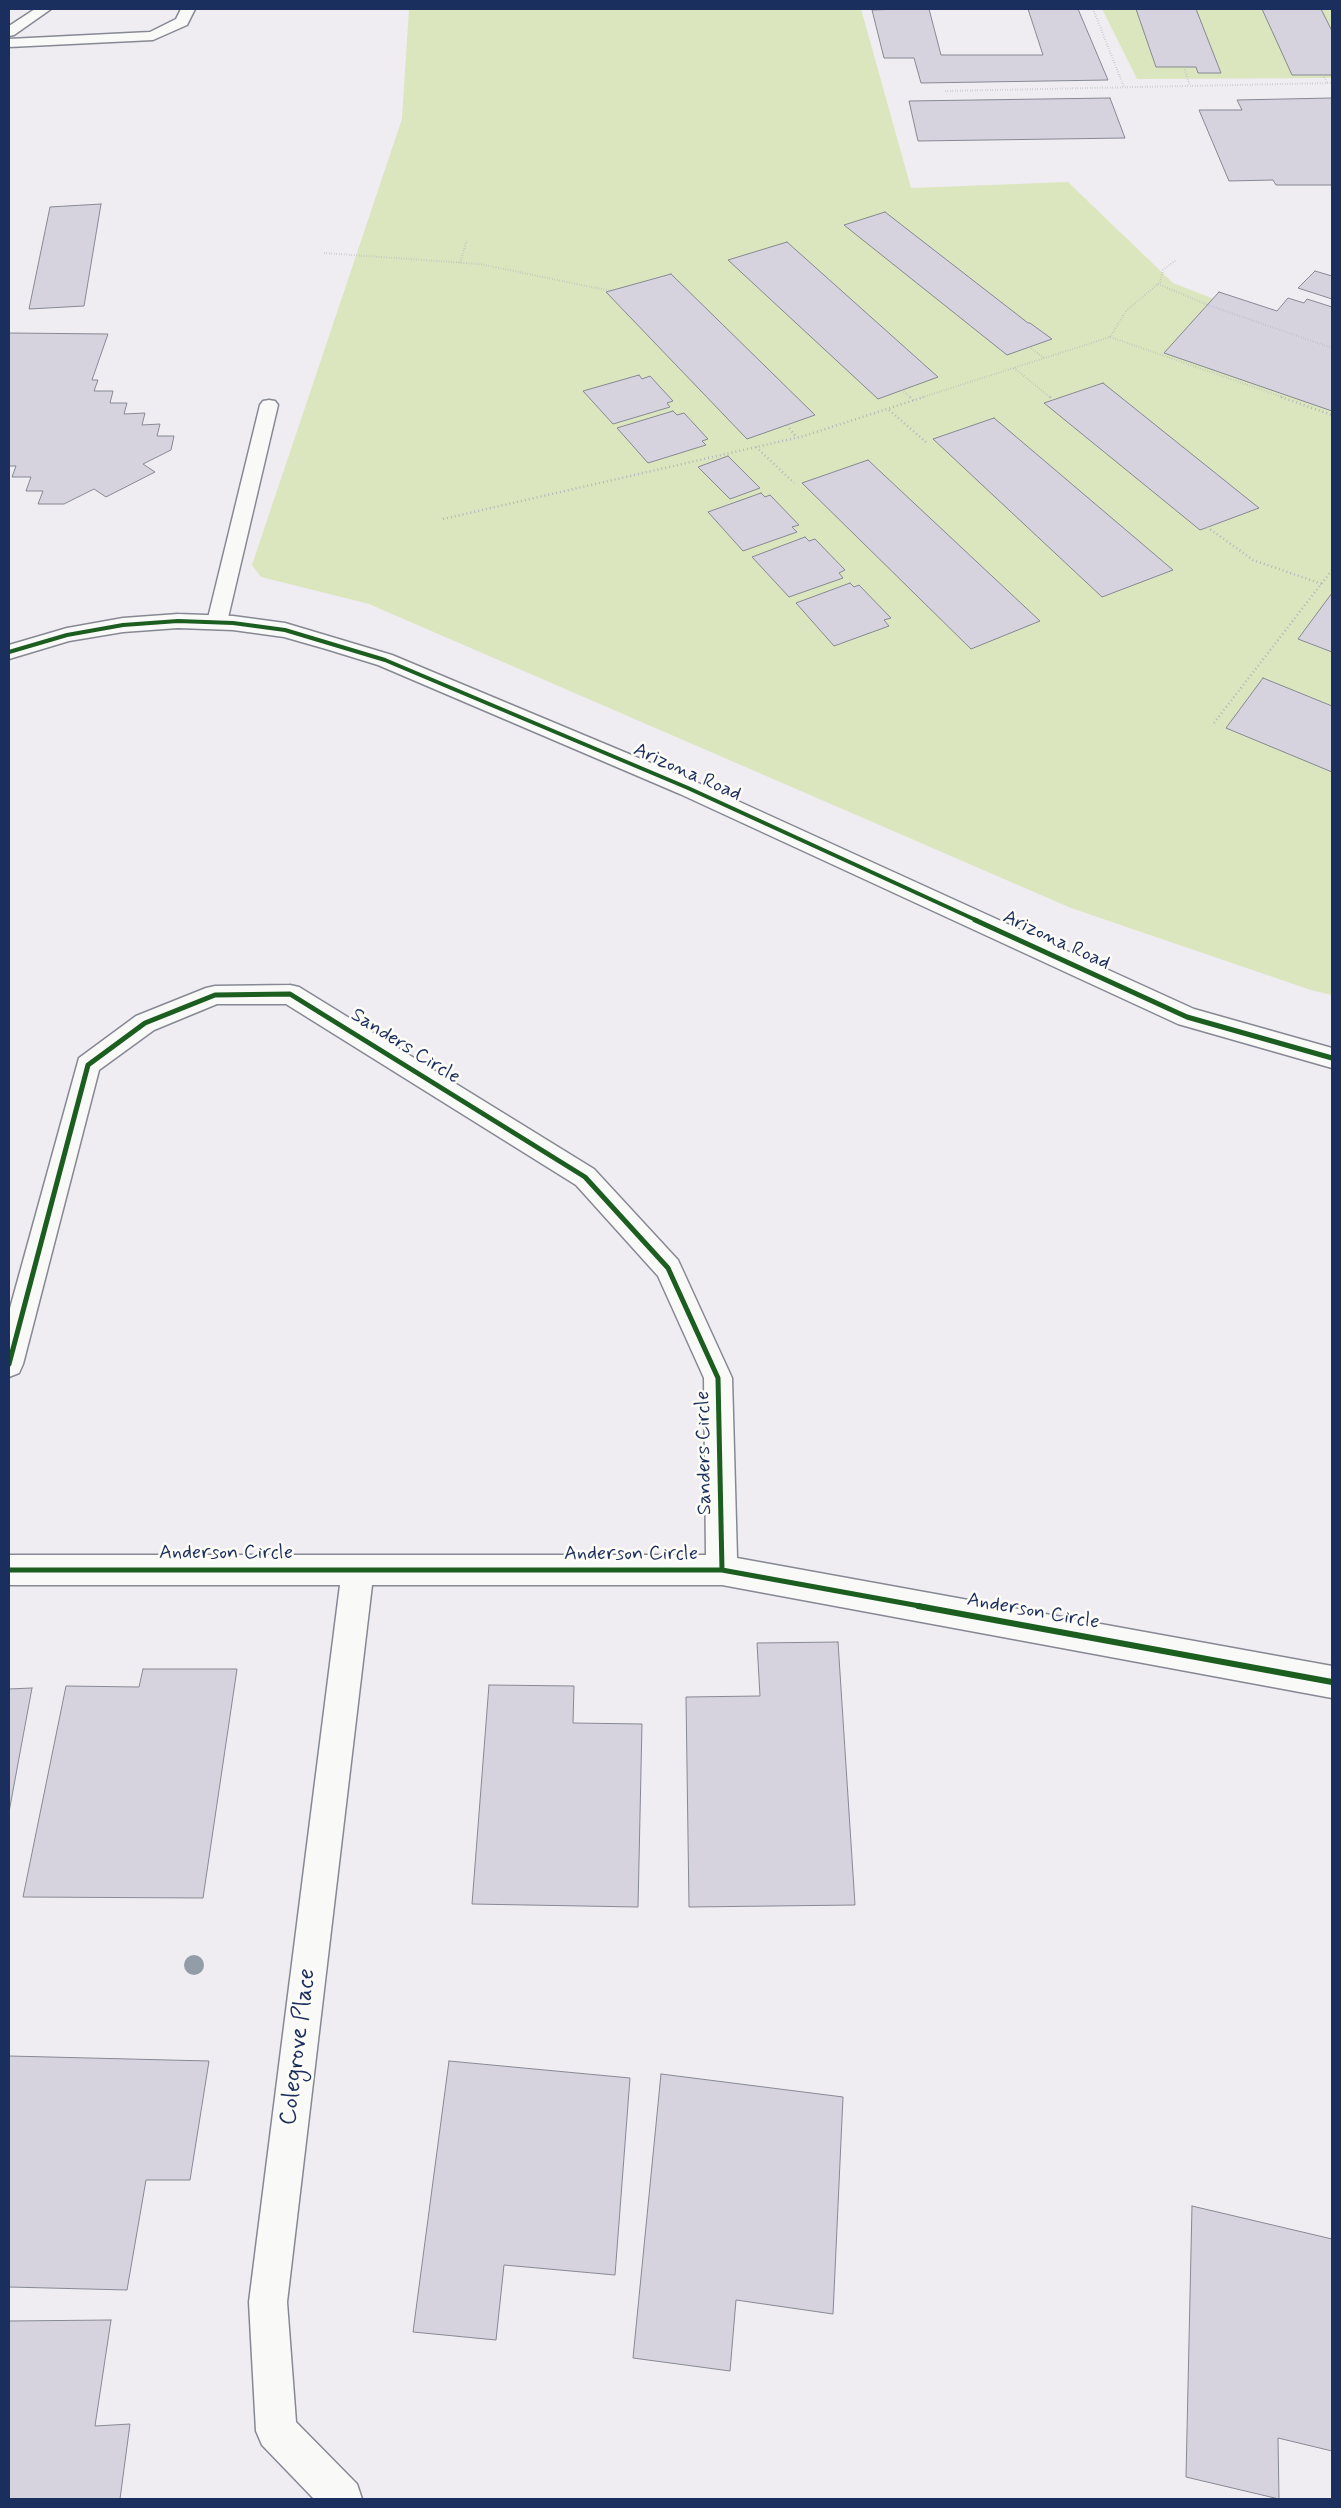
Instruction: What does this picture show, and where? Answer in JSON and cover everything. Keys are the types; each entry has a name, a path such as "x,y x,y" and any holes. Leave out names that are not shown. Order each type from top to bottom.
{"street":[{"path":"9,32 44,9"},
{"path":"9,43 153,36 182,22 188,9"},
{"path":"217,622 269,405"},
{"name":"Arizona Road","path":"9,652 67,635 124,625 178,620 217,622 285,630 385,660 688,788 1187,1017 1332,1058"},
{"name":"Sanders Circle","path":"9,1364 88,1065 145,1023 215,995 290,994 585,1177 668,1268 718,1378 722,1570"},
{"name":"Colegrove Place","path":"342,2499 276,2431 268,2302 358,1569"},
{"name":"Anderson Circle","path":"9,1570 722,1570 1332,1682"}],"path":[{"path":"1093,9 1124,87"},
{"path":"1184,67 1190,86"},
{"path":"1323,75 1327,83"},
{"path":"944,90 1332,83"},
{"path":"460,263 467,240"},
{"path":"324,253 480,264 611,291"},
{"path":"1110,337 1126,311 1158,284 1162,270 1176,260"},
{"path":"1158,284 1208,305 1332,348"},
{"path":"443,519 796,437 914,401 1110,337 1332,415"},
{"path":"1029,347 1045,358"},
{"path":"1014,368 1053,400"},
{"path":"902,390 914,401"},
{"path":"888,409 926,442"},
{"path":"787,425 796,437"},
{"path":"756,447 794,483"},
{"path":"1207,527 1253,560 1322,584"},
{"path":"1214,723 1332,570"}],"green space":[{"path":"409,9 861,9 911,188 1068,182 1173,283 1332,345 1332,995 1311,990 1071,908 369,604 261,577 252,565 402,119"},
{"path":"1102,9 1332,9 1332,78 1137,79"}],"building":[{"path":"929,9 941,55 1043,55 1028,9 1078,9 1108,80 921,83 914,58 884,58 872,10"},
{"path":"1136,9 1196,9 1221,73 1198,73 1196,67 1156,67"},
{"path":"1262,9 1321,9 1332,31 1332,75 1292,75"},
{"path":"1110,98 1125,138 918,141 909,101"},
{"path":"1332,98 1332,185 1276,185 1273,180 1229,181 1199,110 1242,110 1237,100"},
{"path":"101,204 84,306 29,309 50,207"},
{"path":"885,212 1028,323 1052,339 1007,355 844,225"},
{"path":"787,242 938,377 878,399 728,260"},
{"path":"1315,271 1332,276 1332,299 1298,288"},
{"path":"671,274 815,415 747,439 606,292"},
{"path":"1219,292 1277,311 1288,298 1304,303 1307,299 1332,307 1332,411 1164,353"},
{"path":"9,333 108,334 92,380 98,380 94,391 113,391 110,403 127,403 124,414 145,413 142,425 160,424 157,436 174,436 171,450 143,464 155,472 106,497 94,489 64,504 38,504 43,491 26,491 31,477 12,477 16,466 9,466"},
{"path":"639,375 642,379 650,376 673,401 667,403 670,407 613,424 583,391"},
{"path":"1103,383 1259,508 1200,530 1044,403"},
{"path":"673,411 677,415 684,413 708,439 702,441 706,445 648,463 617,428"},
{"path":"994,418 1173,570 1102,597 933,439"},
{"path":"728,456 760,488 730,499 698,467"},
{"path":"868,460 1040,621 971,649 802,483"},
{"path":"761,493 765,497 770,495 799,525 792,527 797,532 743,551 708,512"},
{"path":"805,537 809,541 815,539 845,570 839,573 843,578 789,597 752,557"},
{"path":"850,583 854,587 859,585 891,618 884,620 889,626 834,646 796,603"},
{"path":"1332,593 1332,652 1298,639"},
{"path":"1263,678 1332,706 1332,772 1226,728"},
{"path":"838,1642 855,1905 689,1907 686,1697 760,1696 757,1643"},
{"path":"143,1669 237,1669 203,1898 23,1897 66,1686 139,1687"},
{"path":"489,1685 574,1686 573,1723 642,1724 638,1907 472,1904"},
{"path":"32,1688 9,1812 9,1689"},
{"path":"9,2056 209,2061 190,2180 146,2180 127,2290 9,2287"},
{"path":"449,2061 630,2078 615,2275 504,2265 496,2340 413,2332"},
{"path":"661,2074 843,2097 833,2314 736,2300 730,2371 633,2358"},
{"path":"1192,2206 1332,2239 1332,2451 1278,2438 1279,2499 1186,2477"},
{"path":"111,2320 95,2426 130,2424 120,2499 9,2499 9,2321"}],"cycle path":[{"path":"9,652 67,635 123,625 178,621 233,623 285,630 333,644 385,660 688,788 1187,1017 1332,1058"},
{"path":"9,1364 88,1065 145,1023 215,995 290,994 585,1177 668,1268 718,1378 722,1570"},
{"path":"9,1570 722,1570 1332,1682"}]}
